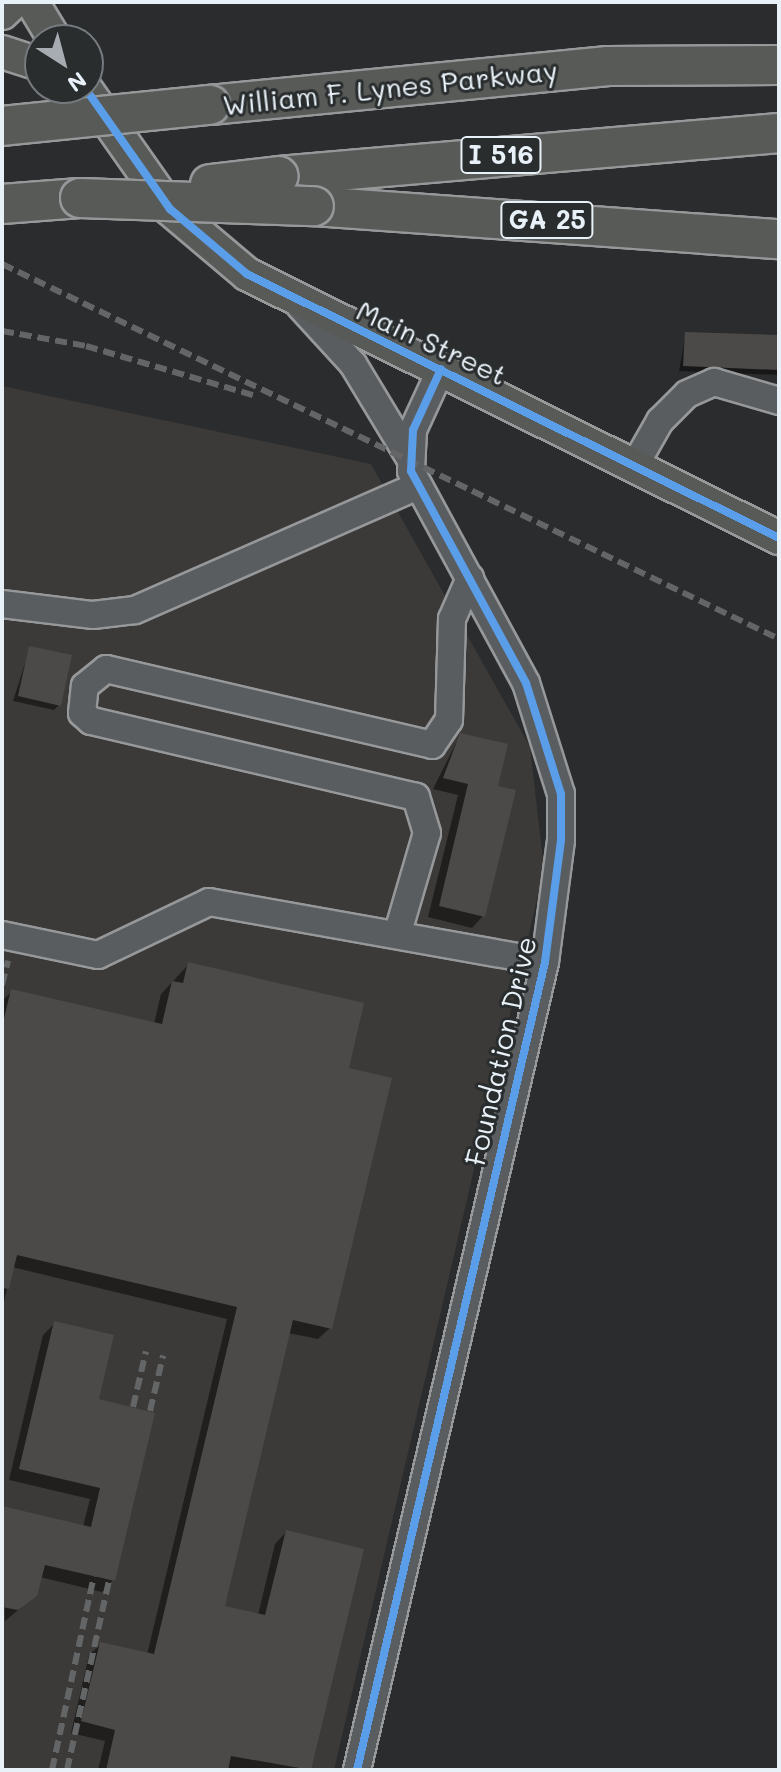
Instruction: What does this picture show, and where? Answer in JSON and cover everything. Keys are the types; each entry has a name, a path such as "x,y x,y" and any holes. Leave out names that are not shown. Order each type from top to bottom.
{"highway":[{"path":"608,66 779,40"},
{"name":"William F. Lynes Parkway","path":"2,126 608,66 779,65"},
{"name":"I 516","path":"2,204 279,176 779,133"},
{"name":"GA 25","path":"80,198 314,206 779,239"}],"main road":[{"path":"2,13 14,2"},
{"path":"32,2 45,24"},
{"path":"2,52 24,59"},
{"name":"Main Street","path":"94,104 170,209 209,246 297,303 441,369 779,538"}],"street":[{"path":"297,303 353,364 409,457"},
{"name":"Foundation Drive","path":"357,1770 545,962 557,893 561,794 526,683 417,486 409,457 413,430 441,369"},
{"path":"635,465 660,421 700,388 714,382 779,401"},
{"path":"2,604 93,615 135,610 417,486"},
{"path":"398,932 427,833 416,797 91,721 82,713 85,686 106,669 432,745 449,720 452,619 470,578"},
{"path":"2,935 98,955 209,902 398,932 545,962"}],"shaded area":[{"path":"2,386 371,464 530,747 544,869 334,1770 2,1770"}],"building":[{"path":"685,332 779,335 779,370 683,366"},
{"path":"29,646 72,655 61,706 18,696"},
{"path":"460,733 508,744 498,786 516,790 485,917 439,906 468,784 443,778"},
{"path":"188,962 364,1003 349,1068 392,1078 332,1329 293,1320 225,1606 265,1615 286,1530 364,1549 311,1770 231,1756 228,1770 106,1770 115,1730 81,1721 100,1642 154,1654 237,1307 17,1255 9,1289 2,1288 2,1027 11,989 162,1024 172,981 183,983"},
{"path":"54,1321 114,1335 99,1399 155,1413 115,1581 45,1565 37,1596 18,1610 2,1607 2,1506 91,1527 100,1488 19,1469"}],"railway":[{"path":"2,264 779,639"},
{"path":"2,331 86,346 253,395"},
{"path":"2,985 8,961"},
{"path":"133,1407 146,1351"},
{"path":"150,1411 163,1356"},
{"path":"52,1770 94,1576"},
{"path":"67,1770 109,1580"}],"cycle path":[{"path":"96,104 170,209 247,274 779,538"},
{"path":"357,1770 545,962 561,840 561,794 526,683 411,471 413,430 441,369"}]}
